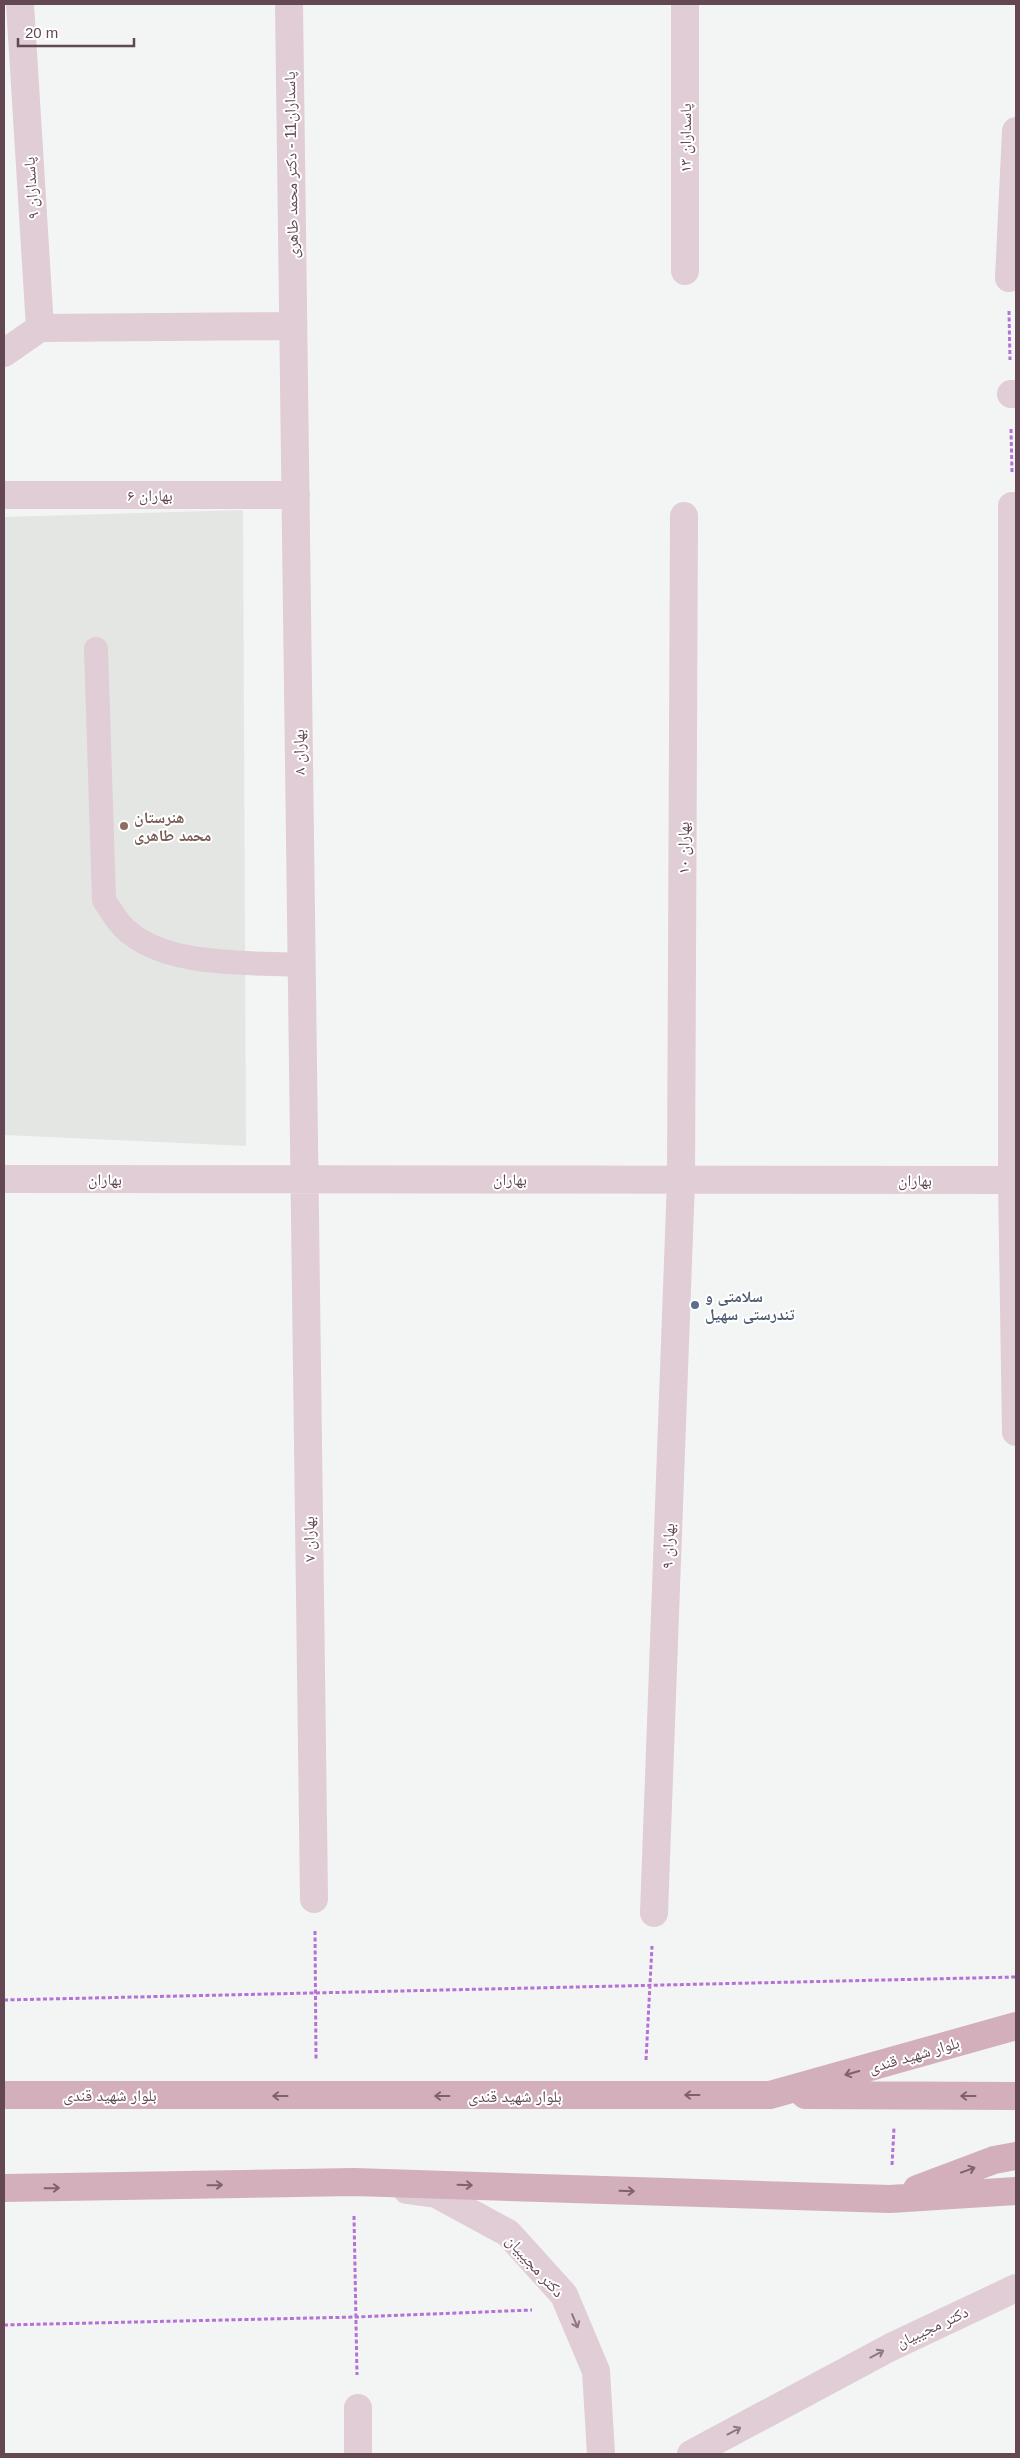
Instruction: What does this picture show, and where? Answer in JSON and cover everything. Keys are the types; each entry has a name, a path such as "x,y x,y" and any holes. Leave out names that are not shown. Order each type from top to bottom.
{"main road":[{"name":"بلوار شهید قندی","path":"4,2095 770,2095 1016,2026"},
{"path":"770,2095 1016,2096"},
{"path":"890,2199 994,2160 1016,2156"},
{"path":"4,2188 354,2182 890,2199 1016,2191"}],"street":[{"name":"پاسداران ۹","path":"20,4 40,328"},
{"name":"پاسداران11 - دکتر محمد طاهری","path":"289,4 293,326"},
{"name":"پاسداران ۱۳","path":"685,4 685,271"},
{"path":"1009,278 1016,131"},
{"path":"4,353 40,328 293,326"},
{"name":"بهاران ۸","path":"293,326 304,1179"},
{"name":"بهاران ۶","path":"4,495 296,496"},
{"path":"1012,506 1016,1432"},
{"name":"بهاران ۱۰","path":"681,1180 684,516"},
{"name":"بهاران","path":"4,1179 1014,1180"},
{"name":"بهاران ۷","path":"304,1179 314,1899"},
{"name":"بهاران ۹","path":"654,1913 681,1180"},
{"name":"دکتر مجیبیان","path":"354,2182 436,2194 508,2233 564,2295 570,2308 596,2371 602,2454"},
{"name":"دکتر مجیبیان","path":"691,2454 891,2347 1016,2288"},
{"path":"358,2408 358,2454"}],"lane":[{"path":"96,649 104,900 124,928 140,941 160,950 203,960 302,964"}],"path":[{"path":"1009,278 1014,394 1012,506"},
{"path":"314,1899 316,2096"},
{"path":"644,2096 654,1913"},
{"path":"4,2000 650,1983 1016,1977"},
{"path":"354,2182 358,2408"},
{"path":"4,2325 356,2317 570,2308"}],"shaded area":[{"name":"هنرستان محمد طاهری","path":"243,510 246,1146 4,1135 4,517"}],"place":[{"name":"هنرستان محمد طاهری","path":"124,826"},
{"name":"سلامتی و تندرستی سهیل","path":"695,1305"}]}
